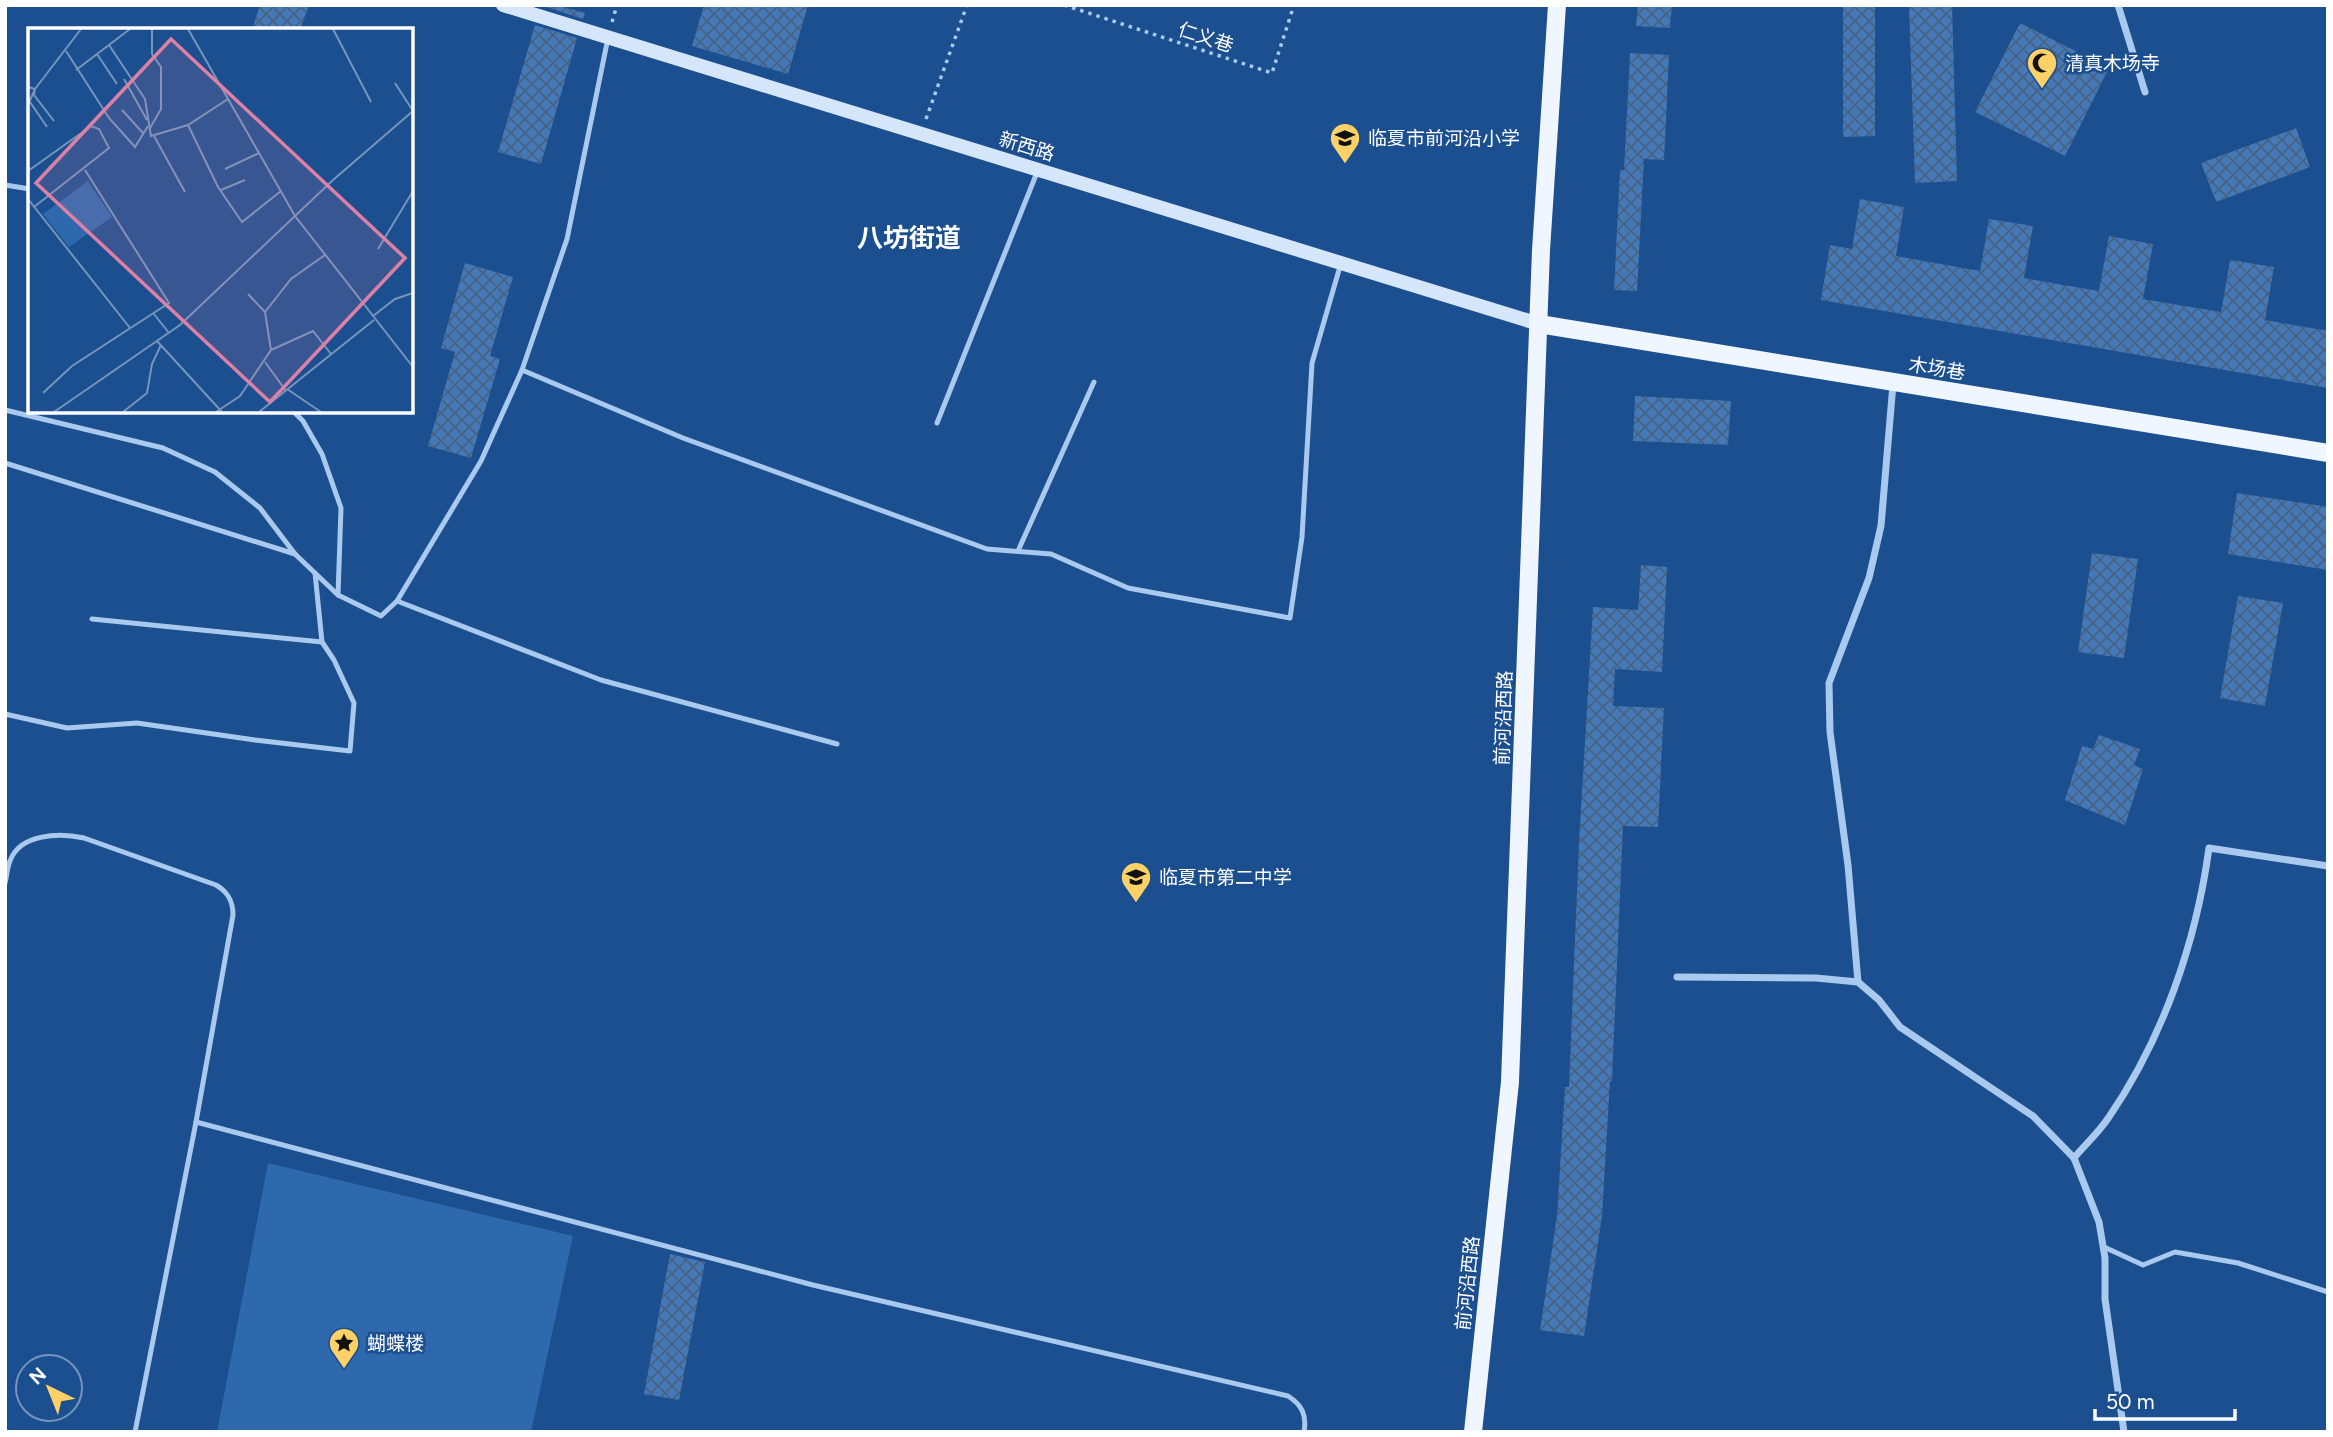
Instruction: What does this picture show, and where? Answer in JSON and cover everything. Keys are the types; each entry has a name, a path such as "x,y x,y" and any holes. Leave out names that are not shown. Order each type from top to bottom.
{"main road":[{"name":"新西路","path":"503,5 1539,324"},
{"name":"前河沿西路","path":"1472,1432 1510,1082 1539,324 1557,5"},
{"name":"木场巷","path":"1539,324 2328,453"}],"street":[{"path":"2118,5 2145,93"},
{"path":"1858,982 1848,865 1830,732 1829,683 1869,578 1881,526 1894,382"},
{"path":"2074,1158 2107,1120 2133,1080 2176,986 2202,899 2209,848 2328,866"},
{"path":"1677,977 1816,978 1858,982 1879,1000 1900,1027 2033,1116 2074,1158 2094,1206 2104,1247 2105,1299 2123,1432"}],"lane":[{"path":"5,410 163,448 215,472 260,508 295,554 338,595 381,616 397,601 481,461 522,370 567,239 608,38"},
{"path":"937,423 1038,170"},
{"path":"5,186 28,189"},
{"path":"522,370 709,447 987,549 1051,554 1128,588 1290,618 1301,537 1312,363 1341,263"},
{"path":"1018,551 1094,382"},
{"path":"295,413 303,421 322,454 341,508 338,595"},
{"path":"5,463 295,554"},
{"path":"5,715 67,728 137,723 350,751 354,703 334,660 321,642 315,573"},
{"path":"397,601 601,680 837,744"},
{"path":"92,619 321,642"},
{"path":"5,883 10,859 25,844 44,836 64,833 216,885 230,897 233,915 196,1122 135,1432"},
{"path":"196,1122 813,1285 1288,1396 1302,1408 1305,1418 1304,1432"},
{"path":"2104,1247 2143,1265 2175,1252 2238,1263 2328,1292"}],"path":[{"path":"921,134 967,5"},
{"name":"仁义巷","path":"1064,5 1272,73 1294,5"}],"shaded area":[{"path":"268,1163 573,1236 531,1432 217,1432"}],"building":[{"path":"260,5 309,5 301,28 253,28"},
{"path":"540,5 556,5 585,13 583,19"},
{"path":"704,5 808,5 788,74 692,46"},
{"path":"1638,5 1672,5 1670,28 1636,26"},
{"path":"1843,5 1875,5 1875,136 1843,137"},
{"path":"1909,5 1952,5 1957,181 1915,183"},
{"name":"清真木场寺","path":"2020,23 2109,68 2065,156 1975,112"},
{"path":"535,25 577,38 541,164 498,152"},
{"path":"1630,53 1669,55 1664,160 1644,159 1637,291 1614,290"},
{"path":"2296,128 2310,167 2216,202 2201,163"},
{"path":"1860,199 1904,207 1896,256 1980,271 1989,219 2033,226 2024,278 2099,291 2109,236 2153,244 2143,299 2221,312 2230,260 2274,267 2265,320 2328,331 2328,388 1821,300 1830,245 1852,249"},
{"path":"465,263 513,277 490,356 500,359 471,458 428,446 455,352 441,348"},
{"path":"1635,396 1731,401 1728,445 1633,441"},
{"path":"2237,493 2328,507 2328,570 2228,554"},
{"path":"2092,553 2138,559 2124,658 2078,652"},
{"path":"1641,565 1667,567 1662,672 1615,669 1613,706 1664,708 1658,827 1623,826 1612,1081 1602,1216 1584,1336 1540,1330 1557,1216 1565,1087 1569,1087 1579,842 1593,607 1638,610"},
{"path":"2238,596 2283,603 2265,706 2220,698"},
{"path":"2099,735 2140,749 2134,765 2143,769 2125,825 2065,800 2082,746 2093,749"},
{"path":"670,1254 705,1262 679,1400 644,1394"}],"place":[{"name":"清真木场寺","path":"2042,90"},
{"name":"临夏市前河沿小学","path":"1345,165"},
{"name":"临夏市第二中学","path":"1136,904"},
{"name":"蝴蝶楼","path":"344,1370"}],"district":[{"name":"八坊街道","path":"909,238"}]}
